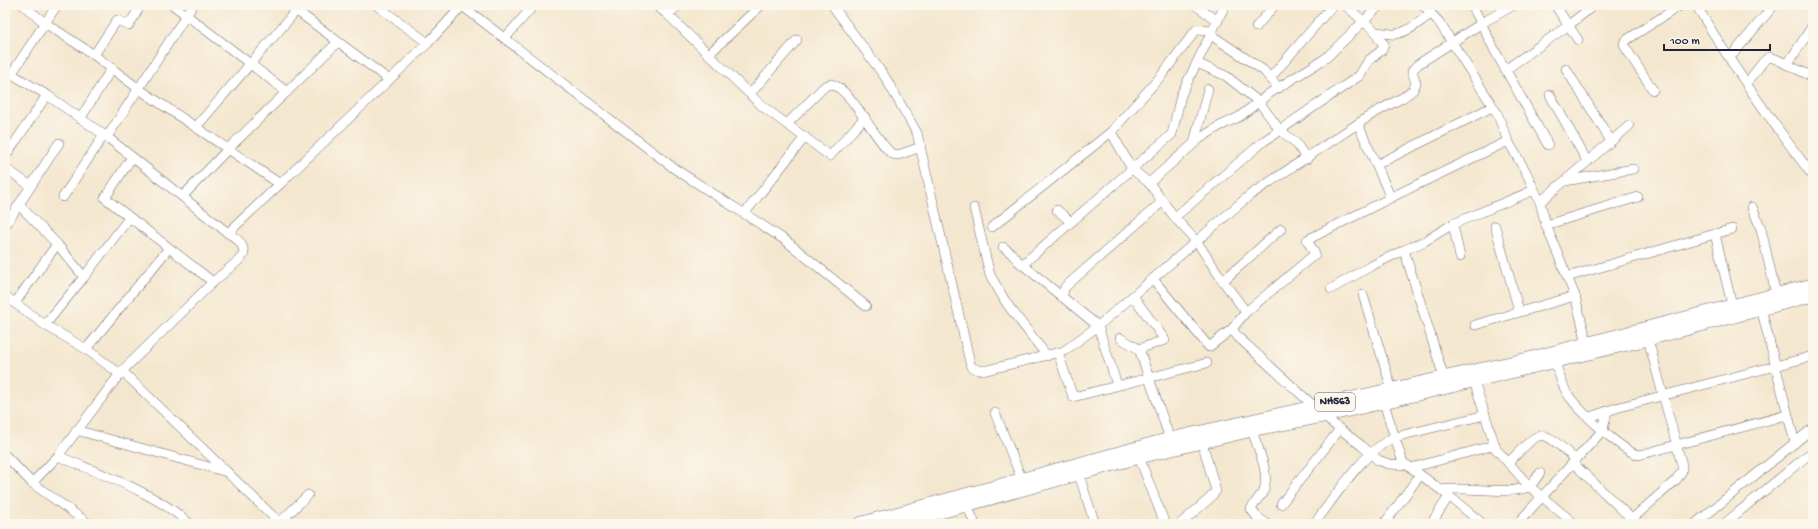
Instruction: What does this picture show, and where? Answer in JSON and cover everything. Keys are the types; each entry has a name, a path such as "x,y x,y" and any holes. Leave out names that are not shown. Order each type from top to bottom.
{"highway":[{"name":"NH563","path":"897,524 913,517 1022,480 1137,453 1202,442 1252,430 1444,378 1528,359 1813,285"},
{"name":"NH563","path":"1385,395 1474,381 1648,339 1813,295"},
{"name":"NH563","path":"859,524 913,517 967,505 1079,475 1170,439 1319,412"}],"street":[{"path":"23,5 45,23 94,55 139,89 280,184"},
{"path":"32,483 58,456 76,430 122,371 213,282 244,254 244,248 240,241 106,136 47,95 9,71 57,5"},
{"path":"94,55 116,20 129,25 141,5"},
{"path":"174,5 287,92"},
{"path":"63,197 139,89 193,5"},
{"path":"376,5 428,43"},
{"path":"228,233 388,79 428,43 462,5 506,37 652,152 701,186 785,240 866,306"},
{"path":"506,37 534,5"},
{"path":"655,5 667,14 762,106 830,156 865,117"},
{"path":"667,14 680,5"},
{"path":"709,54 761,5"},
{"path":"832,5 885,77 917,133 971,367 978,370 987,370 1064,351 1098,326 1250,196 1358,124 1413,90 1416,83 1412,71 1417,65 1482,23 1514,5"},
{"path":"1194,5 1218,21"},
{"path":"1022,265 1172,134 1181,95 1225,5"},
{"path":"1256,27 1275,5"},
{"path":"1271,78 1333,5"},
{"path":"1174,217 1279,129 1359,76 1369,60 1382,50 1384,44 1379,39 1377,33 1345,5"},
{"path":"1149,182 1194,143 1218,127 1239,117 1279,88 1326,58 1380,5"},
{"path":"1423,5 1439,22 1492,107 1497,112 1508,141 1526,172 1540,202 1546,225 1575,296 1587,343"},
{"path":"1472,5 1505,70 1548,144"},
{"path":"1555,5 1578,40"},
{"path":"1505,70 1569,25 1594,5"},
{"path":"1653,90 1625,47 1624,43 1681,5"},
{"path":"1696,5 1722,48 1813,176"},
{"path":"1702,5 1780,123 1813,166"},
{"path":"1733,54 1774,5"},
{"path":"196,127 250,64 295,7 338,42 388,79"},
{"path":"1377,33 1381,31 1393,34 1405,32 1430,14"},
{"path":"1787,65 1813,25"},
{"path":"992,227 1111,132 1160,76 1196,30 1212,33 1271,78 1279,88"},
{"path":"750,94 797,40"},
{"path":"183,196 228,149 338,42"},
{"path":"1750,79 1763,62 1769,57 1813,78"},
{"path":"1197,63 1226,76 1259,102 1279,129 1296,143 1306,159"},
{"path":"80,119 112,68"},
{"path":"1566,69 1611,141"},
{"path":"787,124 825,86 831,84 840,89 865,117 892,154 898,155 920,147"},
{"path":"1194,143 1208,89"},
{"path":"5,158 47,95"},
{"path":"1550,95 1588,161"},
{"path":"1376,165 1492,107"},
{"path":"1358,124 1391,198"},
{"path":"1540,202 1629,126"},
{"path":"1111,132 1132,169 1149,182 1174,217 1198,242 1223,281 1246,312"},
{"path":"744,214 805,137"},
{"path":"1153,280 1209,347 1232,329 1246,312 1315,254 1307,240 1508,141"},
{"path":"5,226 59,143"},
{"path":"132,157 105,198 213,282"},
{"path":"5,168 32,186"},
{"path":"1565,181 1633,169"},
{"path":"1331,289 1371,266 1425,241 1453,224 1534,190"},
{"path":"1546,225 1638,197"},
{"path":"1062,297 1065,287 1163,201"},
{"path":"19,205 57,244 84,277"},
{"path":"1752,207 1761,229 1776,294"},
{"path":"974,208 990,275 1007,304 1047,356"},
{"path":"1057,210 1071,222"},
{"path":"45,325 129,218"},
{"path":"1453,224 1460,258"},
{"path":"1495,226 1519,311"},
{"path":"1223,281 1281,229"},
{"path":"1566,277 1732,229"},
{"path":"1715,234 1732,305"},
{"path":"15,303 57,244"},
{"path":"1003,247 1022,265 1098,326 1117,385"},
{"path":"86,348 168,248"},
{"path":"1404,250 1444,378"},
{"path":"1363,295 1395,437 1407,466 1446,493 1483,524"},
{"path":"5,296 45,325 86,348 116,371 122,371 280,523 308,495"},
{"path":"1133,296 1165,340 1139,349"},
{"path":"1475,325 1575,296"},
{"path":"1761,308 1795,442"},
{"path":"1232,329 1238,337 1319,412 1382,462 1407,466 1495,445"},
{"path":"1120,338 1139,349 1150,376 1170,439"},
{"path":"1508,463 1535,436 1540,434 1547,435 1554,440 1635,522 1680,475 1682,465 1665,396 1648,339"},
{"path":"1058,352 1074,396 1207,363"},
{"path":"1590,417 1607,411 1813,356"},
{"path":"1555,361 1559,377 1567,394 1603,430 1632,452 1639,455 1787,415"},
{"path":"1474,381 1495,445 1508,463 1530,487 1575,524"},
{"path":"1517,524 1603,430 1607,411"},
{"path":"995,413 1022,480"},
{"path":"1314,524 1370,453 1385,441 1395,437 1485,415"},
{"path":"1281,504 1340,429"},
{"path":"76,430 228,473"},
{"path":"1252,430 1264,470 1266,485 1263,494 1259,497 1251,509 1256,516 1267,524"},
{"path":"1695,524 1795,442 1812,430"},
{"path":"1180,524 1208,500 1216,491 1202,442"},
{"path":"1724,524 1813,451"},
{"path":"1137,453 1165,524"},
{"path":"5,455 32,483 89,524"},
{"path":"58,456 151,497 174,510 190,524"},
{"path":"1430,524 1446,493 1457,488 1520,490 1530,487 1540,473"},
{"path":"1384,524 1420,474"},
{"path":"1079,475 1095,524"},
{"path":"967,505 975,524"}]}
